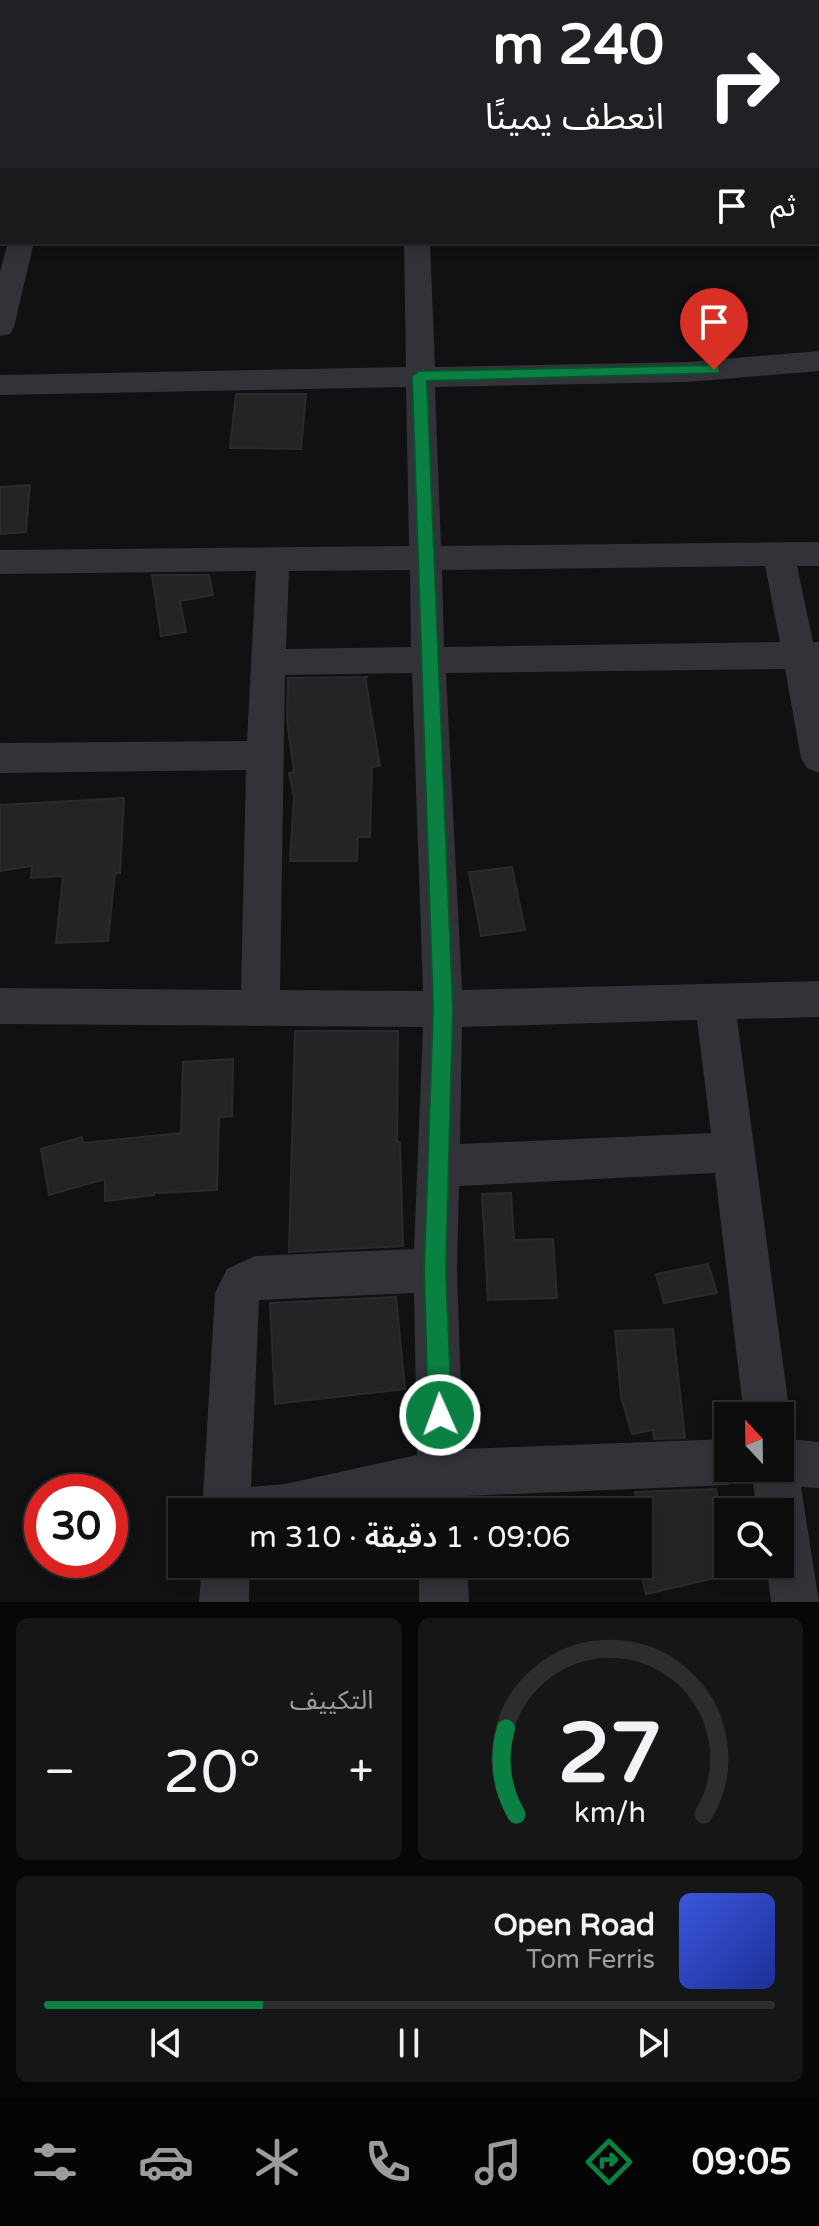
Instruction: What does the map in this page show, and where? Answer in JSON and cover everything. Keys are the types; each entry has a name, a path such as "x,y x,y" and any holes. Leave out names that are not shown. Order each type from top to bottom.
{"street":[{"path":"0,327 21,244"},
{"path":"417,244 428,659 443,1009 435,1270 442,1493"},
{"path":"0,385 687,372 819,361"},
{"path":"779,554 809,655 819,758"},
{"path":"0,562 819,554"},
{"path":"260,1007 264,755 273,560"},
{"path":"270,662 809,655"},
{"path":"0,758 264,755"},
{"path":"0,1006 443,1009 819,999"},
{"path":"715,1002 765,1402"},
{"path":"438,1166 735,1152"},
{"path":"227,1498 237,1293 243,1285 255,1278 435,1270"},
{"path":"794,1462 819,1465"},
{"path":"390,1498 714,1464"},
{"path":"776,1482 796,1602"},
{"path":"224,1602 225,1578"},
{"path":"443,1578 444,1602"}],"building":[{"path":"236,394 306,394 301,449 230,448"},
{"path":"30,485 26,532 0,534 0,487"},
{"path":"152,575 209,575 213,595 180,601 186,632 161,636"},
{"path":"365,677 380,766 372,767 370,837 358,837 357,861 290,861 294,797 289,773 294,772 287,720 288,678"},
{"path":"124,798 120,873 115,873 108,941 56,943 63,876 31,878 32,866 0,871 0,805"},
{"path":"512,867 525,930 481,936 469,872"},
{"path":"295,1031 398,1031 397,1142 400,1142 403,1246 289,1252"},
{"path":"233,1059 232,1116 219,1117 217,1190 154,1193 105,1201 105,1179 49,1195 41,1149 82,1137 83,1143 181,1133 183,1062"},
{"path":"511,1193 514,1240 553,1239 557,1298 488,1300 482,1194"},
{"path":"708,1264 717,1293 664,1303 656,1274"},
{"path":"396,1297 405,1389 275,1404 270,1303"},
{"path":"673,1329 685,1438 654,1439 653,1430 632,1434 621,1397 615,1331"},
{"path":"716,1489 715,1578 646,1594 642,1578 652,1578 652,1498 636,1498 635,1492"}],"route":[{"path":"440,1415 435,1270 443,1009 419,376 590,375 714,370"}]}
